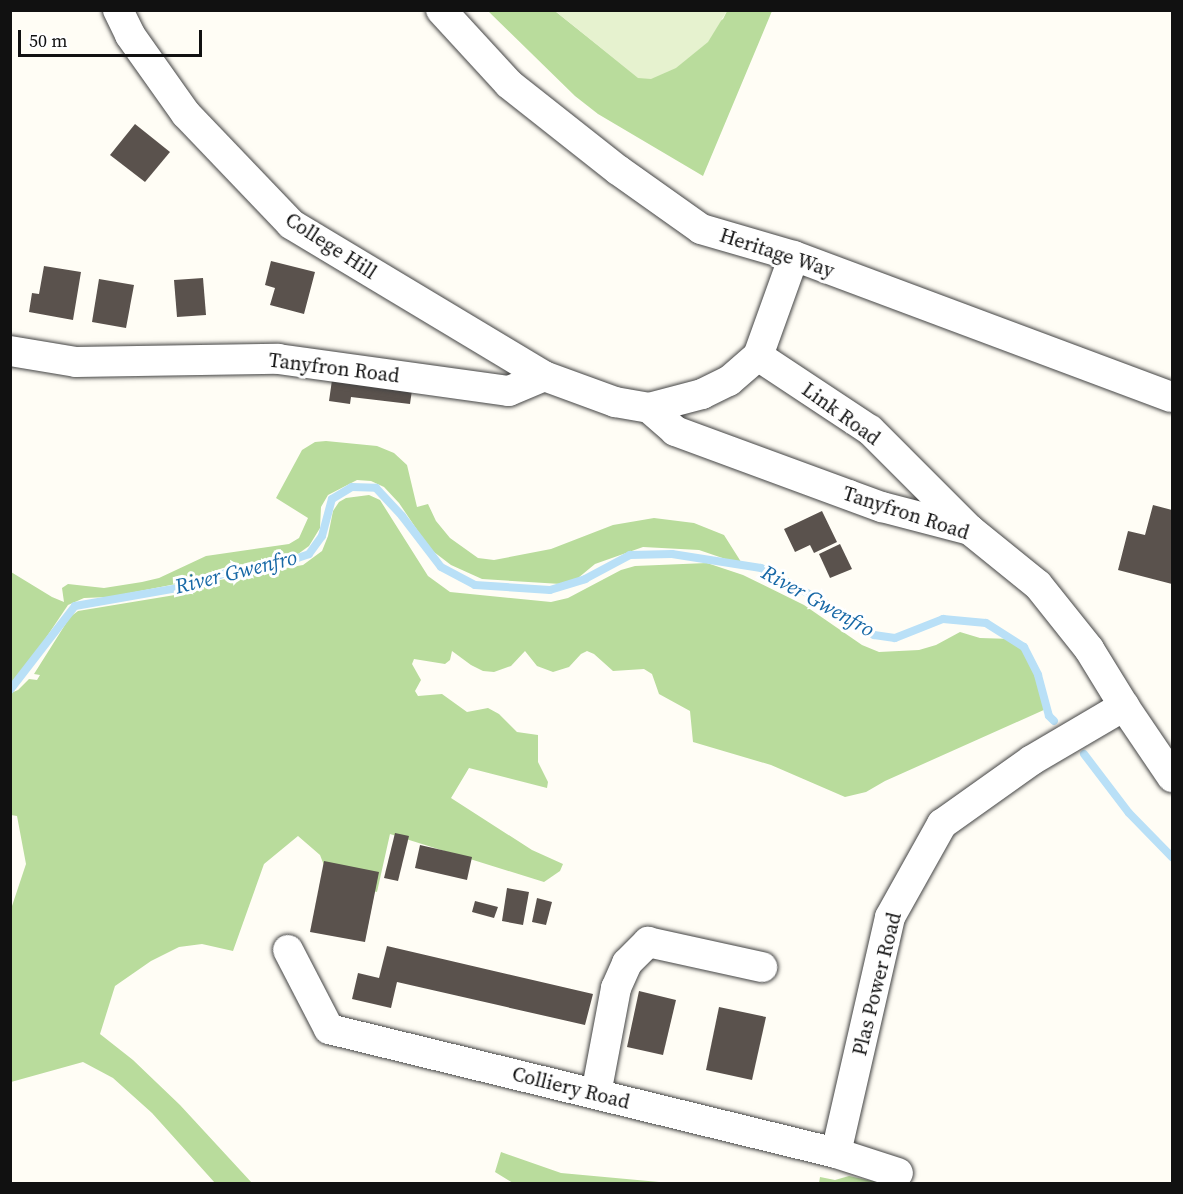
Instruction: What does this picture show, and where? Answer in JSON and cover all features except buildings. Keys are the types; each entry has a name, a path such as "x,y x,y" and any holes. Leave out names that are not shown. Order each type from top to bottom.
{"street":[{"name":"College Hill","path":"118,10 130,34 186,114 291,224 544,376"},
{"name":"Heritage Way","path":"441,10 510,84 618,170 701,229 794,256 1173,397"},
{"path":"544,376 615,402 648,408 702,394 720,386 758,356 794,256"},
{"name":"Tanyfron Road","path":"10,351 76,362 278,359 509,391 544,376"},
{"name":"Link Road","path":"758,356 870,430 970,530"},
{"name":"Tanyfron Road","path":"648,408 675,431 882,507 970,530 1038,585 1089,649 1124,706 1173,777"},
{"name":"Plas Power Road","path":"836,1153 890,917 942,824 1032,760 1124,706"},
{"path":"596,1094 616,988 627,963 648,942 762,967"},
{"name":"Colliery Road","path":"288,950 329,1029 836,1153 898,1173"}],"green space":[{"path":"488,11 555,11 638,77 723,19 727,11 772,11 703,176 598,114 575,96"},
{"path":"555,11 727,11 708,42 676,68 651,79 638,78"},
{"path":"315,442 377,446 394,453 407,465 417,507 428,504 436,521 450,538 478,558 494,560 551,549 613,525 654,518 694,523 724,535 743,565 699,550 643,547 595,564 578,578 561,584 482,579 451,565 430,549 399,503 384,487 371,481 357,480 328,495 321,507 320,528 309,546 298,554 223,568 176,584 109,597 84,598 68,605 23,672 11,684 11,572 64,602 62,588 68,584 104,588 142,582 159,578 206,556 289,544 299,538 308,518 276,498 302,450"},
{"path":"369,495 380,500 428,576 450,592 551,602 568,598 621,570 635,566 707,563 743,575 804,605 862,645 879,652 919,650 936,645 960,632 980,638 1012,639 1029,657 1046,709 885,781 866,792 845,797 771,765 693,742 690,711 659,694 652,674 644,669 613,671 594,654 587,651 569,667 553,672 537,666 525,651 511,666 494,672 483,671 471,665 452,651 450,660 445,664 414,659 412,664 421,680 415,691 418,696 442,694 467,712 488,708 499,714 517,732 538,735 538,762 548,782 547,788 469,768 451,798 532,850 563,864 560,871 544,882 390,834 377,892 325,880 327,873 320,855 298,836 264,864 233,951 202,944 179,947 151,961 115,986 100,1034 133,1060 180,1105 252,1183 215,1183 152,1113 113,1078 83,1062 11,1082 11,909 26,864 17,816 11,815 11,693 18,690 29,679 37,680 40,675 34,674 70,617 78,611 181,594 220,580 303,565 322,551 328,536 333,511 339,502 346,498"},
{"path":"501,1152 561,1173 670,1183 513,1183 495,1172"},
{"path":"849,1176 881,1183 819,1183 820,1177 835,1180"}],"waterway":[{"name":"River Gwenfro","path":"10,690 75,606 190,586 226,573 286,562 309,554 322,536 332,499 352,487 376,488 402,516 441,567 475,585 550,590 585,579 630,555 672,554 761,568 822,601 874,635 895,638 943,619 986,623 1024,647 1038,675 1049,716 1054,721"},
{"name":"River Gwenfro","path":"1084,754 1129,813 1172,857"}]}
